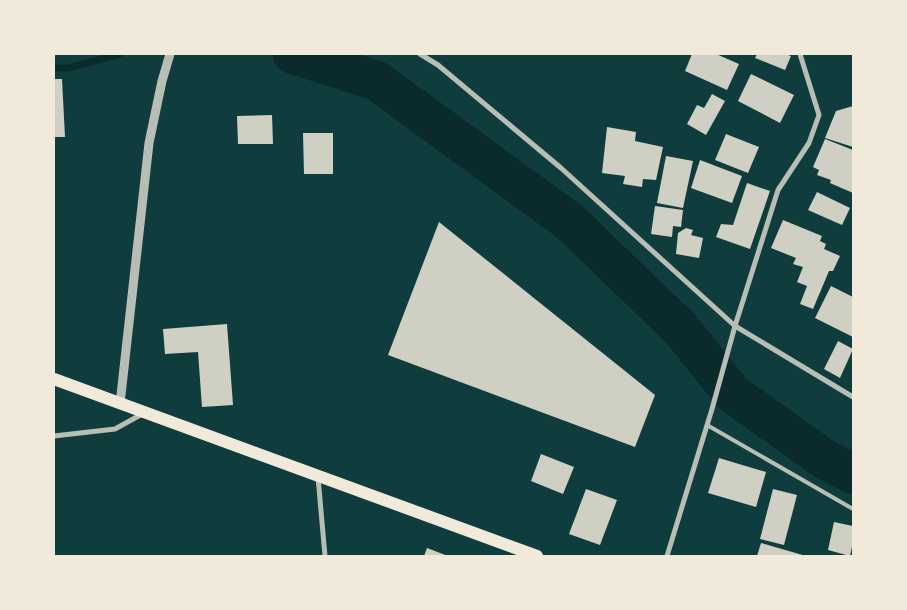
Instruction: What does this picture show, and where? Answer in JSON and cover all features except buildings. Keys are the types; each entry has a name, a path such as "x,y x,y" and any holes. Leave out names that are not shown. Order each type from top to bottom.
{"main road":[{"path":"54,379 537,556"}],"street":[{"path":"120,404 149,143 162,81 170,54"},
{"path":"420,54 438,66 561,168 735,326 853,397"},
{"path":"667,556 735,326 778,190 809,143 819,115 800,54"},
{"path":"54,436 116,429 144,413"},
{"path":"318,476 325,556"}],"lane":[{"path":"707,425 853,509"}],"waterway":[{"path":"54,68 68,68 120,54"},
{"path":"293,54 377,81 570,222 681,329 732,393 823,458 853,474"}]}
